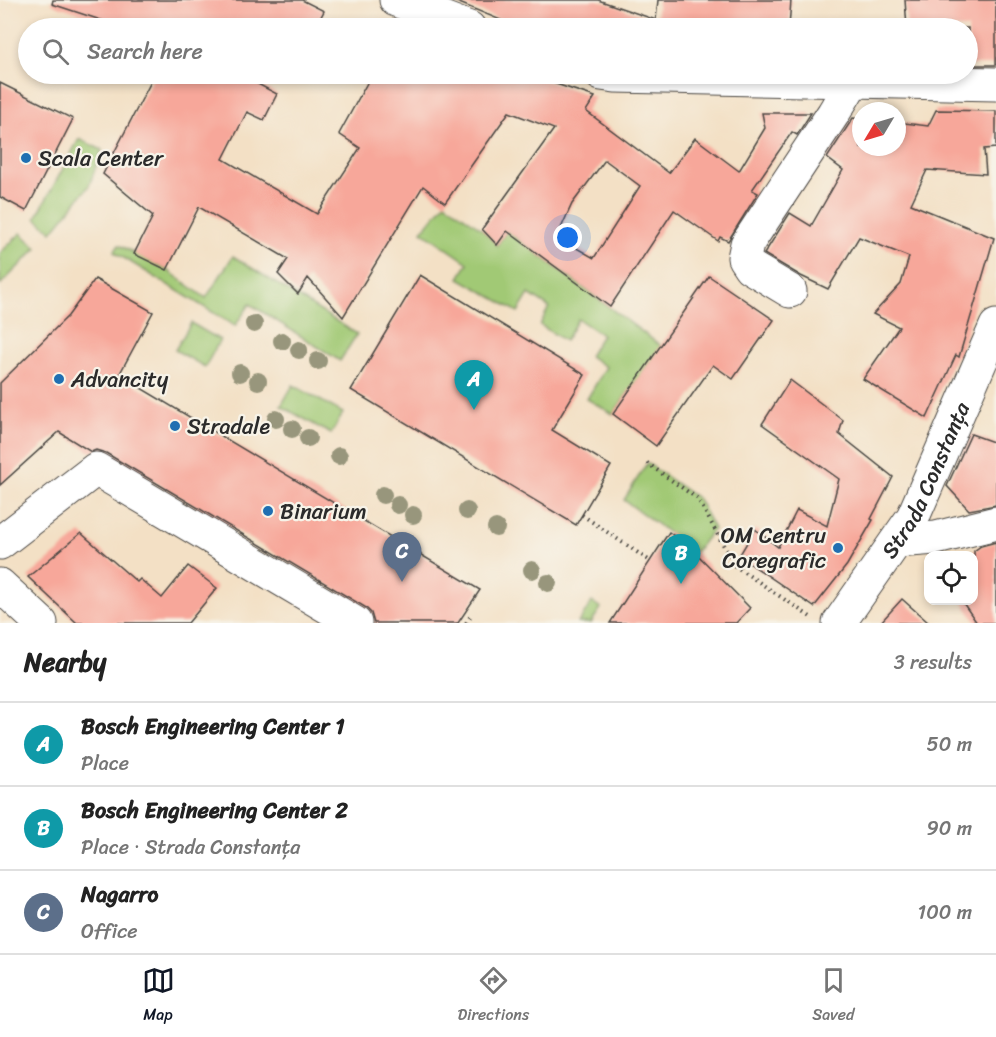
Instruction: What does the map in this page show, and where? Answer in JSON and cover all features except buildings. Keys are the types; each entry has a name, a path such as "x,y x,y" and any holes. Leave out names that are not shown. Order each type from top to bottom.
{"street":[{"path":"396,0 442,18"},
{"path":"790,291 750,267 744,258 747,244 851,84"},
{"path":"978,84 996,84"},
{"name":"Strada Constanța","path":"828,622 897,541 913,517 996,326"},
{"path":"0,543 96,469 355,623"},
{"path":"897,541 936,538 996,523"},
{"path":"0,585 41,623"}],"path":[{"path":"647,462 698,499 735,566 828,622"},
{"path":"582,515 650,561"},
{"path":"466,623 472,614"}],"green space":[{"path":"79,139 102,150 89,186 52,232 36,218"},
{"path":"445,203 482,229 497,245 507,231 661,346 613,414 587,399 606,367 589,356 602,335 578,319 565,341 540,325 549,307 529,294 518,312 459,278 468,263 422,231"},
{"path":"21,233 37,248 0,285 0,253"},
{"path":"119,245 167,270 206,298 233,256 357,334 340,361 250,304 235,326 114,252"},
{"path":"191,323 220,340 205,367 175,350"},
{"path":"293,385 343,413 331,434 281,406"},
{"path":"647,463 698,499 714,529 695,552 624,500"},
{"path":"592,602 601,608 591,623 578,623"}],"place":[{"name":"Scala Center","path":"26,158"},
{"name":"Advancity","path":"59,379"},
{"name":"Bosch Engineering Center 1","path":"474,410"},
{"name":"Stradale","path":"175,426"},
{"name":"Binarium","path":"268,511"},
{"name":"OM Centru Coregrafic","path":"838,548"},
{"name":"Nagarro","path":"402,582"},
{"name":"Bosch Engineering Center 2","path":"681,584"}]}
